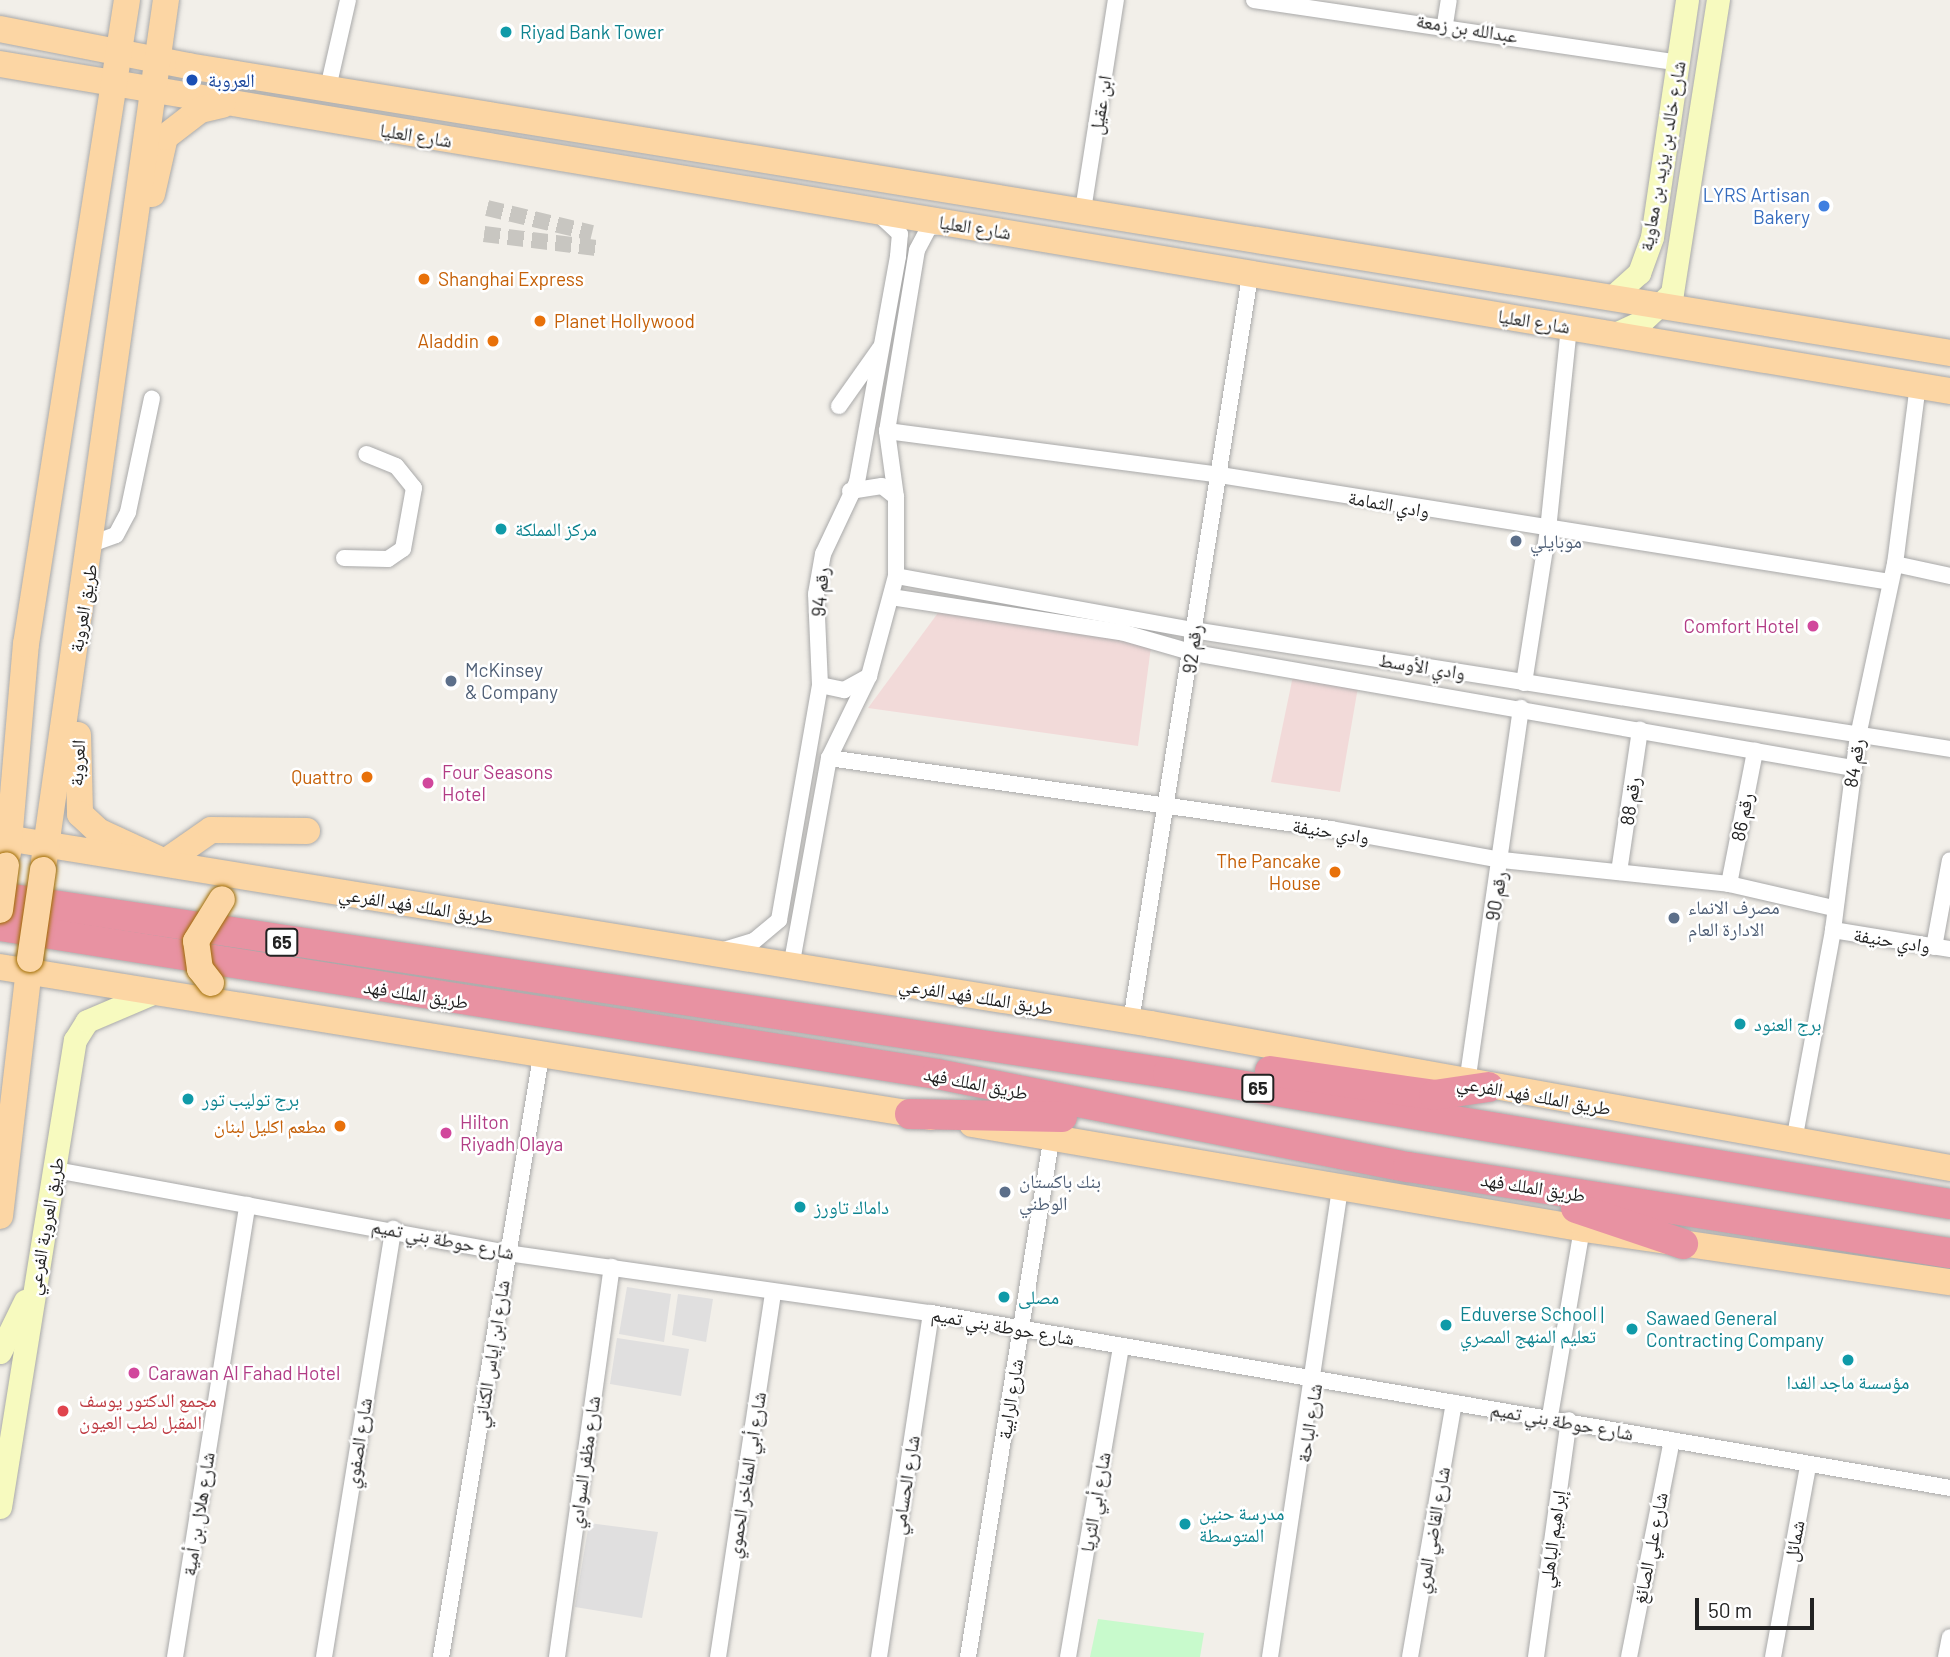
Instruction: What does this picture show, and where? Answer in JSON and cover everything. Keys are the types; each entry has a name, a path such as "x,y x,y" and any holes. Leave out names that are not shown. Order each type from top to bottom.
{"highway":[{"name":"طريق الملك فهد","path":"0,897 1197,1078 1950,1204"},
{"name":"طريق الملك فهد","path":"0,926 937,1074 1136,1115 1493,1180 1950,1253"},
{"path":"1197,1078 1236,1066 1434,1095 1477,1085"},
{"path":"910,1114 1136,1115"},
{"path":"1493,1180 1683,1244"}],"main road":[{"path":"0,910 26,644 111,85 127,0"},
{"name":"طريق العروبة","path":"0,1216 29,966 94,544 150,93 166,0"},
{"name":"شارع خالد بن يزيد بن معاوية","path":"1611,298 1639,273 1652,237 1687,0"},
{"name":"شارع خالد بن يزيد بن معاوية","path":"1660,306 1672,292 1718,0"},
{"name":"شارع العليا","path":"0,29 155,60 1950,353"},
{"name":"شارع العليا","path":"0,64 150,93 229,103 873,212 962,224 1250,276 1569,326 1950,391"},
{"path":"126,300 139,269 165,137 200,110 229,103"},
{"path":"962,224 939,207 948,197 969,191"},
{"path":"1652,237 1664,247 1681,243"},
{"path":"1613,335 1660,306"},
{"path":"0,763 11,683 26,644"},
{"name":"العروبة","path":"75,654 80,704 75,806 99,831 165,862"},
{"path":"165,862 211,830 307,831"},
{"name":"طريق الملك فهد الفرعي","path":"5,838 44,858 165,862 1131,1021 1950,1168"},
{"path":"260,1007 211,983 200,969 196,941 222,899 283,883"},
{"path":"0,967 29,966 155,992 542,1051 1051,1141 1582,1229 1950,1282"},
{"name":"طريق العروبة الفرعي","path":"0,1507 75,1040 87,1021 155,992"},
{"path":"0,1352 35,1280"}],"street":[{"path":"328,88 348,0"},
{"name":"ابن عقيل","path":"1083,210 1116,0"},
{"name":"عبدالله بن زمعة","path":"1254,0 1445,24 1679,63"},
{"path":"1445,24 1449,0"},
{"name":"رقم 94","path":"715,952 754,942 779,920 800,816 820,685 816,594 823,554 850,491 881,346 900,234 873,212"},
{"path":"791,967 807,898 829,758 869,676 895,576 897,497 887,431 917,250 929,227 962,224"},
{"name":"رقم 92","path":"1131,1021 1162,809 1194,653 1194,630 1250,276"},
{"path":"1524,682 1548,530 1569,326"},
{"path":"839,406 881,346"},
{"name":"رقم 84","path":"1794,1141 1833,930 1833,908 1852,768 1895,564 1918,386"},
{"path":"94,544 117,535 128,512 152,398"},
{"name":"وادي الثمامة","path":"887,431 1220,475 1548,530 1890,582"},
{"path":"344,558 388,558 403,549 414,488 396,467 366,454"},
{"path":"850,491 882,486 897,497"},
{"path":"1895,564 1950,576"},
{"name":"وادي الأوسط","path":"895,576 1194,630 1858,736 1950,748"},
{"name":"وادي الأوسط","path":"891,597 1121,632 1194,653 1521,708 1852,768"},
{"path":"820,685 844,690 869,676"},
{"name":"رقم 90","path":"1477,1085 1521,708"},
{"name":"رقم 88","path":"1619,872 1640,730"},
{"name":"رقم 86","path":"1729,884 1755,751"},
{"name":"وادي حنيفة","path":"829,758 1162,809 1331,829 1502,860 1729,884 1833,908"},
{"path":"800,816 807,829 801,879 807,898"},
{"path":"1942,948 1950,860"},
{"name":"وادي حنيفة","path":"1833,930 1942,948"},
{"name":"شارع ابن إياس الكناني","path":"441,1657 542,1051"},
{"name":"شارع الرابية","path":"968,1657 1051,1141"},
{"name":"شارع حوطة بني تميم","path":"56,1170 393,1229 507,1253 773,1293 931,1312 1316,1380 1550,1416 1808,1467 1950,1488"},
{"name":"شارع الباحة","path":"1270,1657 1316,1380 1340,1189"},
{"name":"شارع هلال بن أمية","path":"175,1657 247,1205"},
{"name":"شارع الصفوي","path":"324,1657 393,1229"},
{"path":"1550,1416 1582,1229"},
{"name":"شارع مظفر السوادي","path":"557,1657 612,1267"},
{"name":"شارع أبي المفاخر الحموي","path":"718,1657 773,1293"},
{"name":"شارع الحسامي","path":"879,1657 931,1312"},
{"name":"شارع أبي الثريا","path":"1068,1657 1121,1347"},
{"name":"شارع القاضي المري","path":"1410,1657 1454,1403"},
{"name":"إبراهيم الباهلي","path":"1536,1657 1569,1420"},
{"name":"شارع علي الصائغ","path":"1629,1657 1672,1440"},
{"name":"شمائل","path":"1773,1657 1808,1467"},
{"path":"1947,1657 1950,1637"}],"shaded area":[{"path":"946,602 1152,639 1138,746 868,708"},
{"path":"1293,676 1358,687 1340,792 1271,782"},
{"path":"627,1287 671,1294 664,1342 619,1334"},
{"path":"678,1294 713,1299 706,1342 672,1335"},
{"path":"617,1338 689,1349 681,1396 610,1384"},
{"path":"589,1523 658,1532 642,1618 575,1607"}],"green space":[{"path":"1098,1619 1204,1633 1200,1657 1090,1657"}],"tunnel":[{"path":"487,208 592,233"},
{"path":"484,234 596,248"}],"place":[{"name":"Riyad Bank Tower","path":"506,32"},
{"name":"العروبة","path":"192,80"},
{"name":"LYRS Artisan Bakery","path":"1824,206"},
{"name":"Shanghai Express","path":"424,279"},
{"name":"Planet Hollywood","path":"540,321"},
{"name":"Aladdin","path":"493,341"},
{"name":"مركز المملكة","path":"501,529"},
{"name":"موبايلي","path":"1516,541"},
{"name":"Comfort Hotel","path":"1813,626"},
{"name":"McKinsey & Company","path":"451,681"},
{"name":"Quattro","path":"367,777"},
{"name":"Four Seasons Hotel","path":"428,783"},
{"name":"The Pancake House","path":"1335,872"},
{"name":"مصرف الانماء الادارة العام","path":"1674,918"},
{"name":"برج العنود","path":"1740,1024"},
{"name":"برج توليب تور","path":"188,1099"},
{"name":"مطعم اكليل لبنان","path":"340,1126"},
{"name":"Hilton Riyadh Olaya","path":"446,1133"},
{"name":"بنك باكستان الوطني","path":"1005,1192"},
{"name":"داماك تاورز","path":"800,1207"},
{"name":"مصلى","path":"1004,1297"},
{"name":"Eduverse School | تعليم المنهج المصري","path":"1446,1325"},
{"name":"Sawaed General Contracting Company","path":"1632,1329"},
{"name":"مؤسسة ماجد الفدا","path":"1848,1360"},
{"name":"Carawan Al Fahad Hotel","path":"134,1373"},
{"name":"مجمع الدكتور يوسف المقبل لطب العيون","path":"63,1411"},
{"name":"مدرسة حنين المتوسطة","path":"1185,1524"}]}
